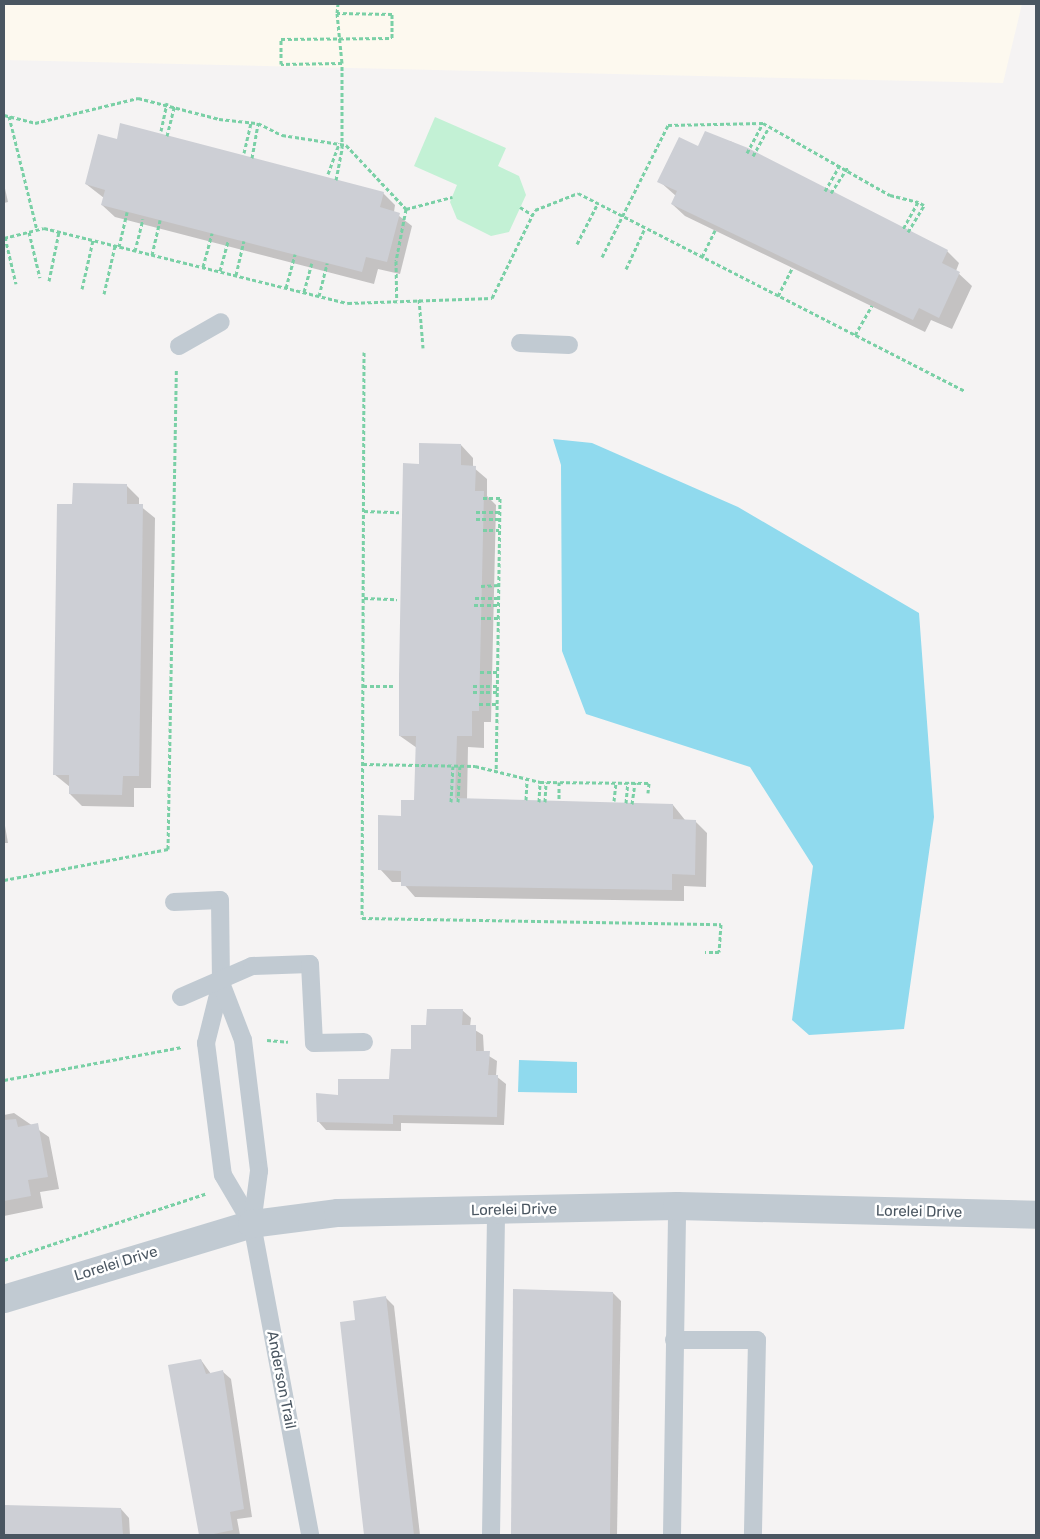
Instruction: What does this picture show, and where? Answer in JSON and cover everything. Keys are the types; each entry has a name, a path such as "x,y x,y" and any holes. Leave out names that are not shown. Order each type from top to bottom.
{"street":[{"name":"Lorelei Drive","path":"4,1299 252,1224 338,1213 677,1206 1036,1215"}],"lane":[{"path":"179,346 221,322"},
{"path":"520,342 569,345"},
{"path":"174,902 220,900 221,983 206,1043 223,1175 252,1224"},
{"path":"181,997 221,983 252,966 310,964 314,1043 364,1042"},
{"path":"221,983 243,1040 259,1171 252,1224"},
{"path":"672,1535 677,1206"},
{"path":"491,1535 496,1210"},
{"name":"Anderson Trail","path":"252,1224 310,1535"},
{"path":"674,1340 757,1340 753,1535"}],"path":[{"path":"336,180 342,63 337,38 338,4"},
{"path":"337,13 392,14 392,38 281,39 281,64 342,63"},
{"path":"4,115 36,123 138,98 175,105 219,119 258,123 282,135 339,142 406,209"},
{"path":"160,131 167,103"},
{"path":"167,136 175,105"},
{"path":"8,116 36,230"},
{"path":"244,153 251,122"},
{"path":"252,158 258,123"},
{"path":"747,153 763,123"},
{"path":"602,257 668,124 763,123 841,163 890,195 924,205 908,232"},
{"path":"753,156 769,127"},
{"path":"328,174 339,142"},
{"path":"825,191 841,163"},
{"path":"831,193 848,167"},
{"path":"16,284 5,238 36,230 59,232 348,303 419,299 492,298 535,210 578,193 965,391"},
{"path":"406,209 452,197"},
{"path":"903,229 918,202"},
{"path":"577,244 598,204"},
{"path":"520,207 533,215"},
{"path":"397,300 396,261 406,209"},
{"path":"104,294 127,212"},
{"path":"135,251 143,219"},
{"path":"152,255 160,220"},
{"path":"626,269 645,228"},
{"path":"702,257 715,230"},
{"path":"29,232 40,278"},
{"path":"49,281 59,232"},
{"path":"203,267 212,233"},
{"path":"82,289 93,240"},
{"path":"220,272 228,241"},
{"path":"236,275 244,241"},
{"path":"286,288 294,254"},
{"path":"304,292 312,263"},
{"path":"319,296 327,263"},
{"path":"778,296 792,268"},
{"path":"419,299 423,348"},
{"path":"856,335 872,305"},
{"path":"4,880 168,849 174,391 179,346"},
{"path":"364,352 362,918 722,924 719,952 705,952"},
{"path":"484,498 500,498 496,771"},
{"path":"364,511 399,512"},
{"path":"476,512 500,512"},
{"path":"476,519 499,519"},
{"path":"484,530 499,530"},
{"path":"481,586 499,585"},
{"path":"364,598 398,599"},
{"path":"474,598 499,598"},
{"path":"474,605 498,605"},
{"path":"481,618 498,618"},
{"path":"480,672 498,672"},
{"path":"363,686 393,686"},
{"path":"473,686 497,686"},
{"path":"473,692 497,692"},
{"path":"479,704 497,704"},
{"path":"363,764 460,766 496,771 540,782 649,783 648,793"},
{"path":"451,802 453,766"},
{"path":"458,802 460,766"},
{"path":"526,800 527,779"},
{"path":"539,802 540,782"},
{"path":"545,802 546,782"},
{"path":"559,782 559,800"},
{"path":"614,801 616,782"},
{"path":"626,803 628,782"},
{"path":"632,804 635,782"},
{"path":"243,1040 314,1043"},
{"path":"4,1080 206,1043"},
{"path":"4,1260 213,1192"}],"shaded area":[{"path":"4,4 1022,4 1003,83 4,60"}],"green space":[{"path":"435,117 506,148 498,166 519,176 526,195 509,232 491,236 457,219 450,202 457,185 414,166"}],"water":[{"path":"553,439 592,443 738,507 919,613 934,817 904,1029 809,1035 792,1020 813,866 750,767 586,714 562,651 561,465"},
{"path":"519,1060 577,1062 577,1093 518,1092"}],"building":[{"path":"120,123 384,192 380,207 400,213 387,262 366,257 362,272 101,205 105,190 85,184 98,134 117,139"},
{"path":"705,131 748,148 948,250 942,263 960,272 939,318 919,308 913,320 671,204 677,191 657,182 679,137 698,146"},
{"path":"419,443 461,444 461,465 476,466 475,491 484,491 479,711 472,711 472,736 457,736 455,798 673,804 673,819 696,820 695,875 672,874 672,890 401,886 401,871 378,870 378,815 401,816 401,800 414,800 416,736 399,736 399,675 403,463 419,464"},
{"path":"73,483 127,484 127,504 143,504 139,776 123,776 122,795 69,794 69,775 53,775 57,504 72,504"},
{"path":"427,1009 463,1009 462,1025 476,1025 476,1051 490,1051 488,1075 498,1075 497,1117 393,1115 393,1124 317,1122 316,1093 338,1095 338,1079 389,1079 391,1049 411,1049 411,1025 426,1025"},
{"path":"16,1119 18,1127 38,1123 48,1177 28,1180 31,1196 4,1201 4,1120"},
{"path":"513,1289 613,1292 610,1535 511,1535"},
{"path":"386,1296 414,1535 364,1535 340,1322 355,1320 353,1301"},
{"path":"201,1359 206,1374 223,1370 244,1509 230,1512 233,1530 209,1535 199,1535 168,1365"},
{"path":"4,1505 121,1508 123,1535 4,1535"}]}
